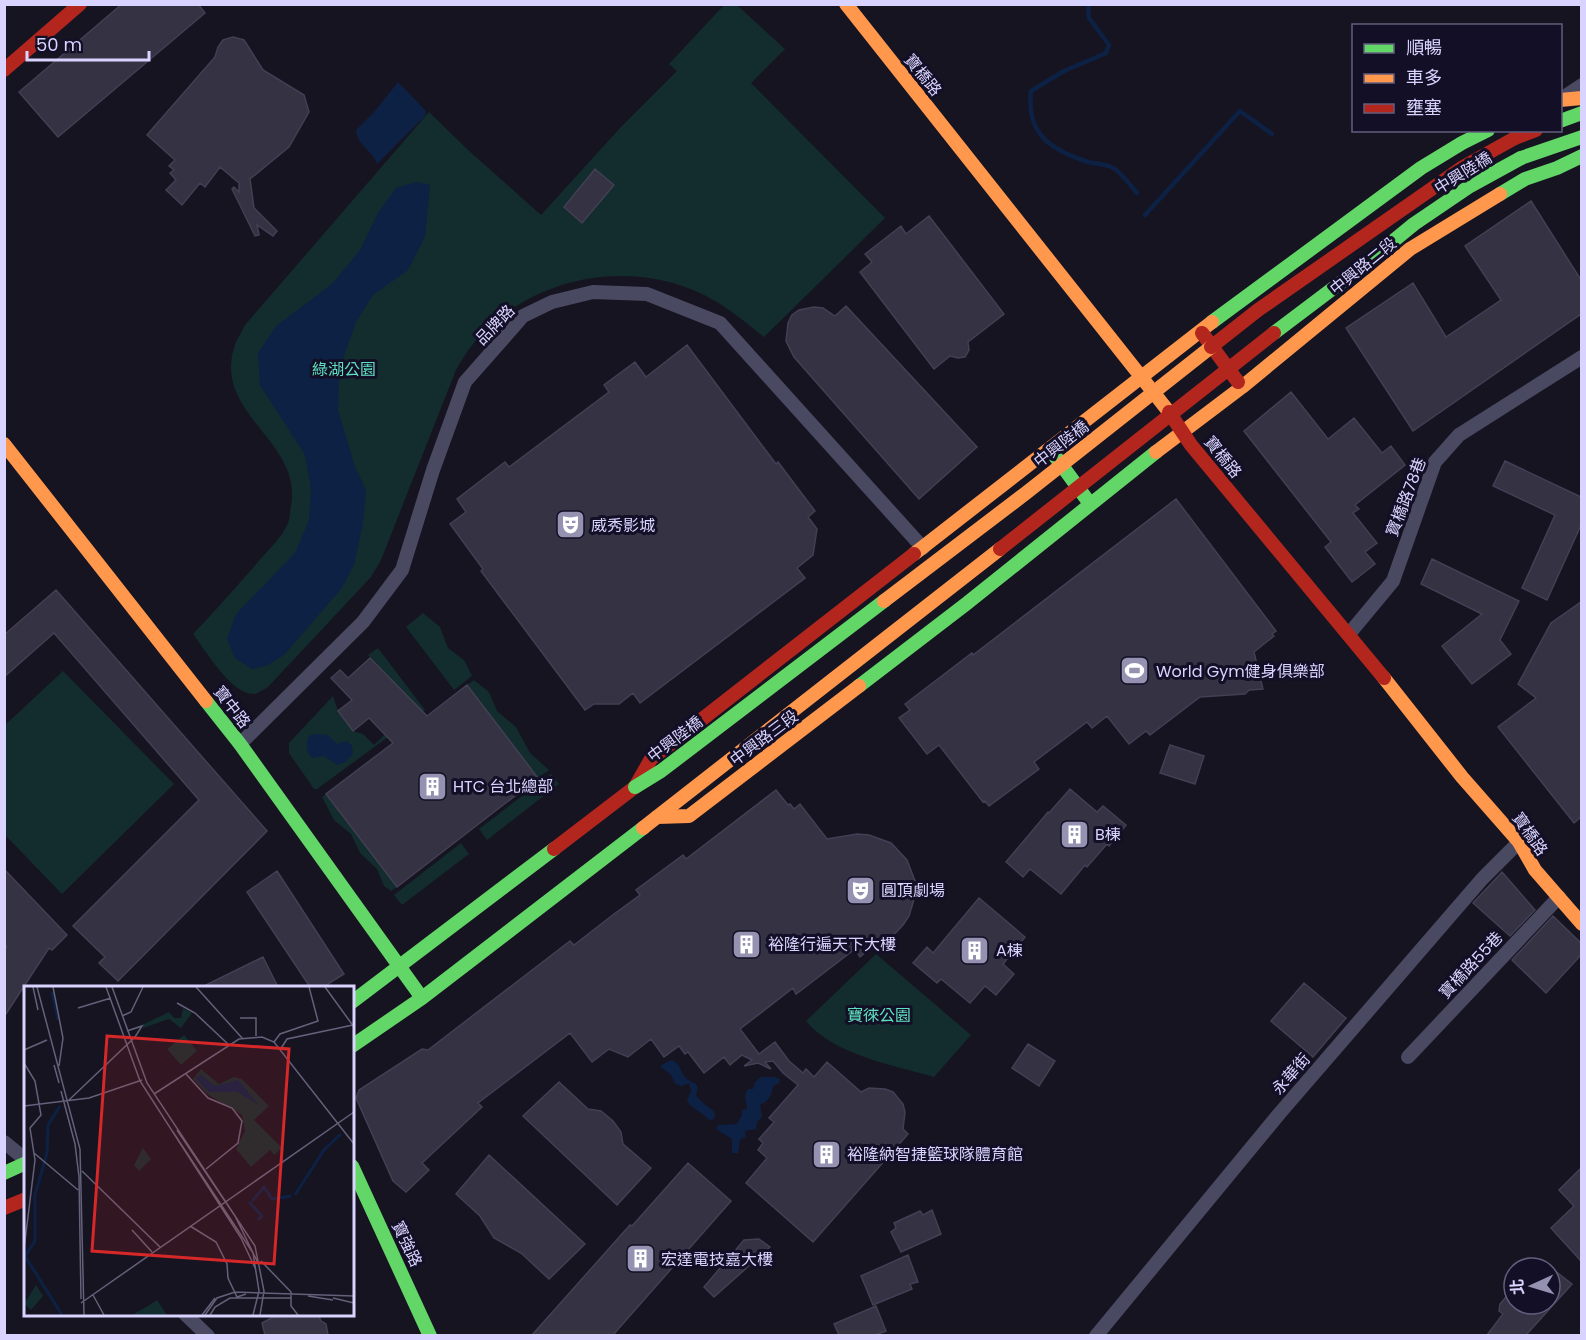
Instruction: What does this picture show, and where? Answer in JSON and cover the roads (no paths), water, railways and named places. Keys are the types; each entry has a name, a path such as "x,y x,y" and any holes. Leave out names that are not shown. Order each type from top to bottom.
{"street":[{"path":"7,63 80,4"},
{"name":"寶橋路","path":"846,4 1053,266 1086,303 1140,378 1185,432 1191,445 1349,634 1462,777 1519,842 1535,870 1581,924"},
{"path":"1562,98 1581,85"},
{"path":"1562,99 1581,98"},
{"path":"1562,120 1581,113"},
{"path":"354,1000 635,787 651,759 1200,331 1421,168 1484,132"},
{"name":"中興陸橋","path":"635,787 661,771 1026,493 1258,310 1413,204 1462,166 1531,132"},
{"name":"中興陸橋","path":"657,817 1414,224 1470,186 1521,158 1581,137"},
{"name":"中興路二段","path":"1185,432 1410,249 1525,179 1581,156"},
{"name":"品牌路","path":"240,744 363,622 402,570 433,470 465,382 523,316 552,302 594,292 647,294 720,322 923,548"},
{"path":"1200,331 1242,387"},
{"name":"寶橋路78巷","path":"1349,634 1393,581 1435,462 1459,435 1581,357"},
{"name":"中興路三段","path":"657,817 689,816 966,604 1185,432"},
{"name":"寶中路","path":"4,444 240,744 422,998"},
{"path":"1049,448 1091,505"},
{"path":"354,1046 422,998 657,817"},
{"name":"永華街","path":"1096,1335 1279,1114 1482,879 1519,842"},
{"name":"寶橋路55巷","path":"1408,1057 1559,897"},
{"path":"4,1142 24,1160"},
{"path":"4,1173 24,1163"},
{"name":"寶強路","path":"354,1171 430,1335"},
{"path":"4,1208 24,1200"},
{"path":"187,1316 207,1335"}],"water":[{"path":"398,82 426,111 425,116 377,164 359,140 356,130"},
{"path":"416,182 430,185 425,237 408,270 373,295 356,322 343,359 339,383 338,410 355,467 366,490 363,523 354,565 341,589 284,655 266,666 252,669 235,658 227,639 236,614 295,553 309,520 311,489 305,455 260,385 258,353 276,326 332,284 360,250 378,213 396,188"},
{"path":"313,734 328,735 337,744 347,741 352,746 353,754 345,762 337,765 324,756 312,758 307,745 308,737"},
{"path":"671,1060 678,1065 687,1079 698,1087 696,1095 715,1113 714,1119 709,1120 689,1104 687,1101 691,1091 689,1083 682,1086 675,1084 671,1075 660,1066"},
{"path":"761,1077 780,1079 779,1083 773,1086 768,1100 760,1105 762,1117 757,1122 756,1129 745,1131 746,1137 740,1139 738,1153 732,1153 732,1139 716,1129 718,1125 737,1124 742,1110 747,1109 746,1092 748,1089 753,1089 755,1082"}],"waterway":[{"path":"1088,4 1089,18 1109,45 1106,53 1064,71 1031,91 1030,106 1033,119 1037,129 1052,146 1088,162 1112,167 1137,193"},
{"path":"1145,215 1240,111 1272,134"}],"place":[{"name":"威秀影城","path":"570,525"},
{"name":"World Gym健身俱樂部","path":"1135,671"},
{"name":"HTC 台北總部","path":"432,786"},
{"name":"B棟","path":"1074,834"},
{"name":"圓頂劇場","path":"860,890"},
{"name":"裕隆行遍天下大樓","path":"747,944"},
{"name":"A棟","path":"975,950"},
{"name":"裕隆納智捷籃球隊體育館","path":"826,1154"},
{"name":"宏達電技嘉大樓","path":"640,1259"}],"park label":[{"name":"綠湖公園","path":"344,369"},
{"name":"寶徠公園","path":"879,1015"}]}
